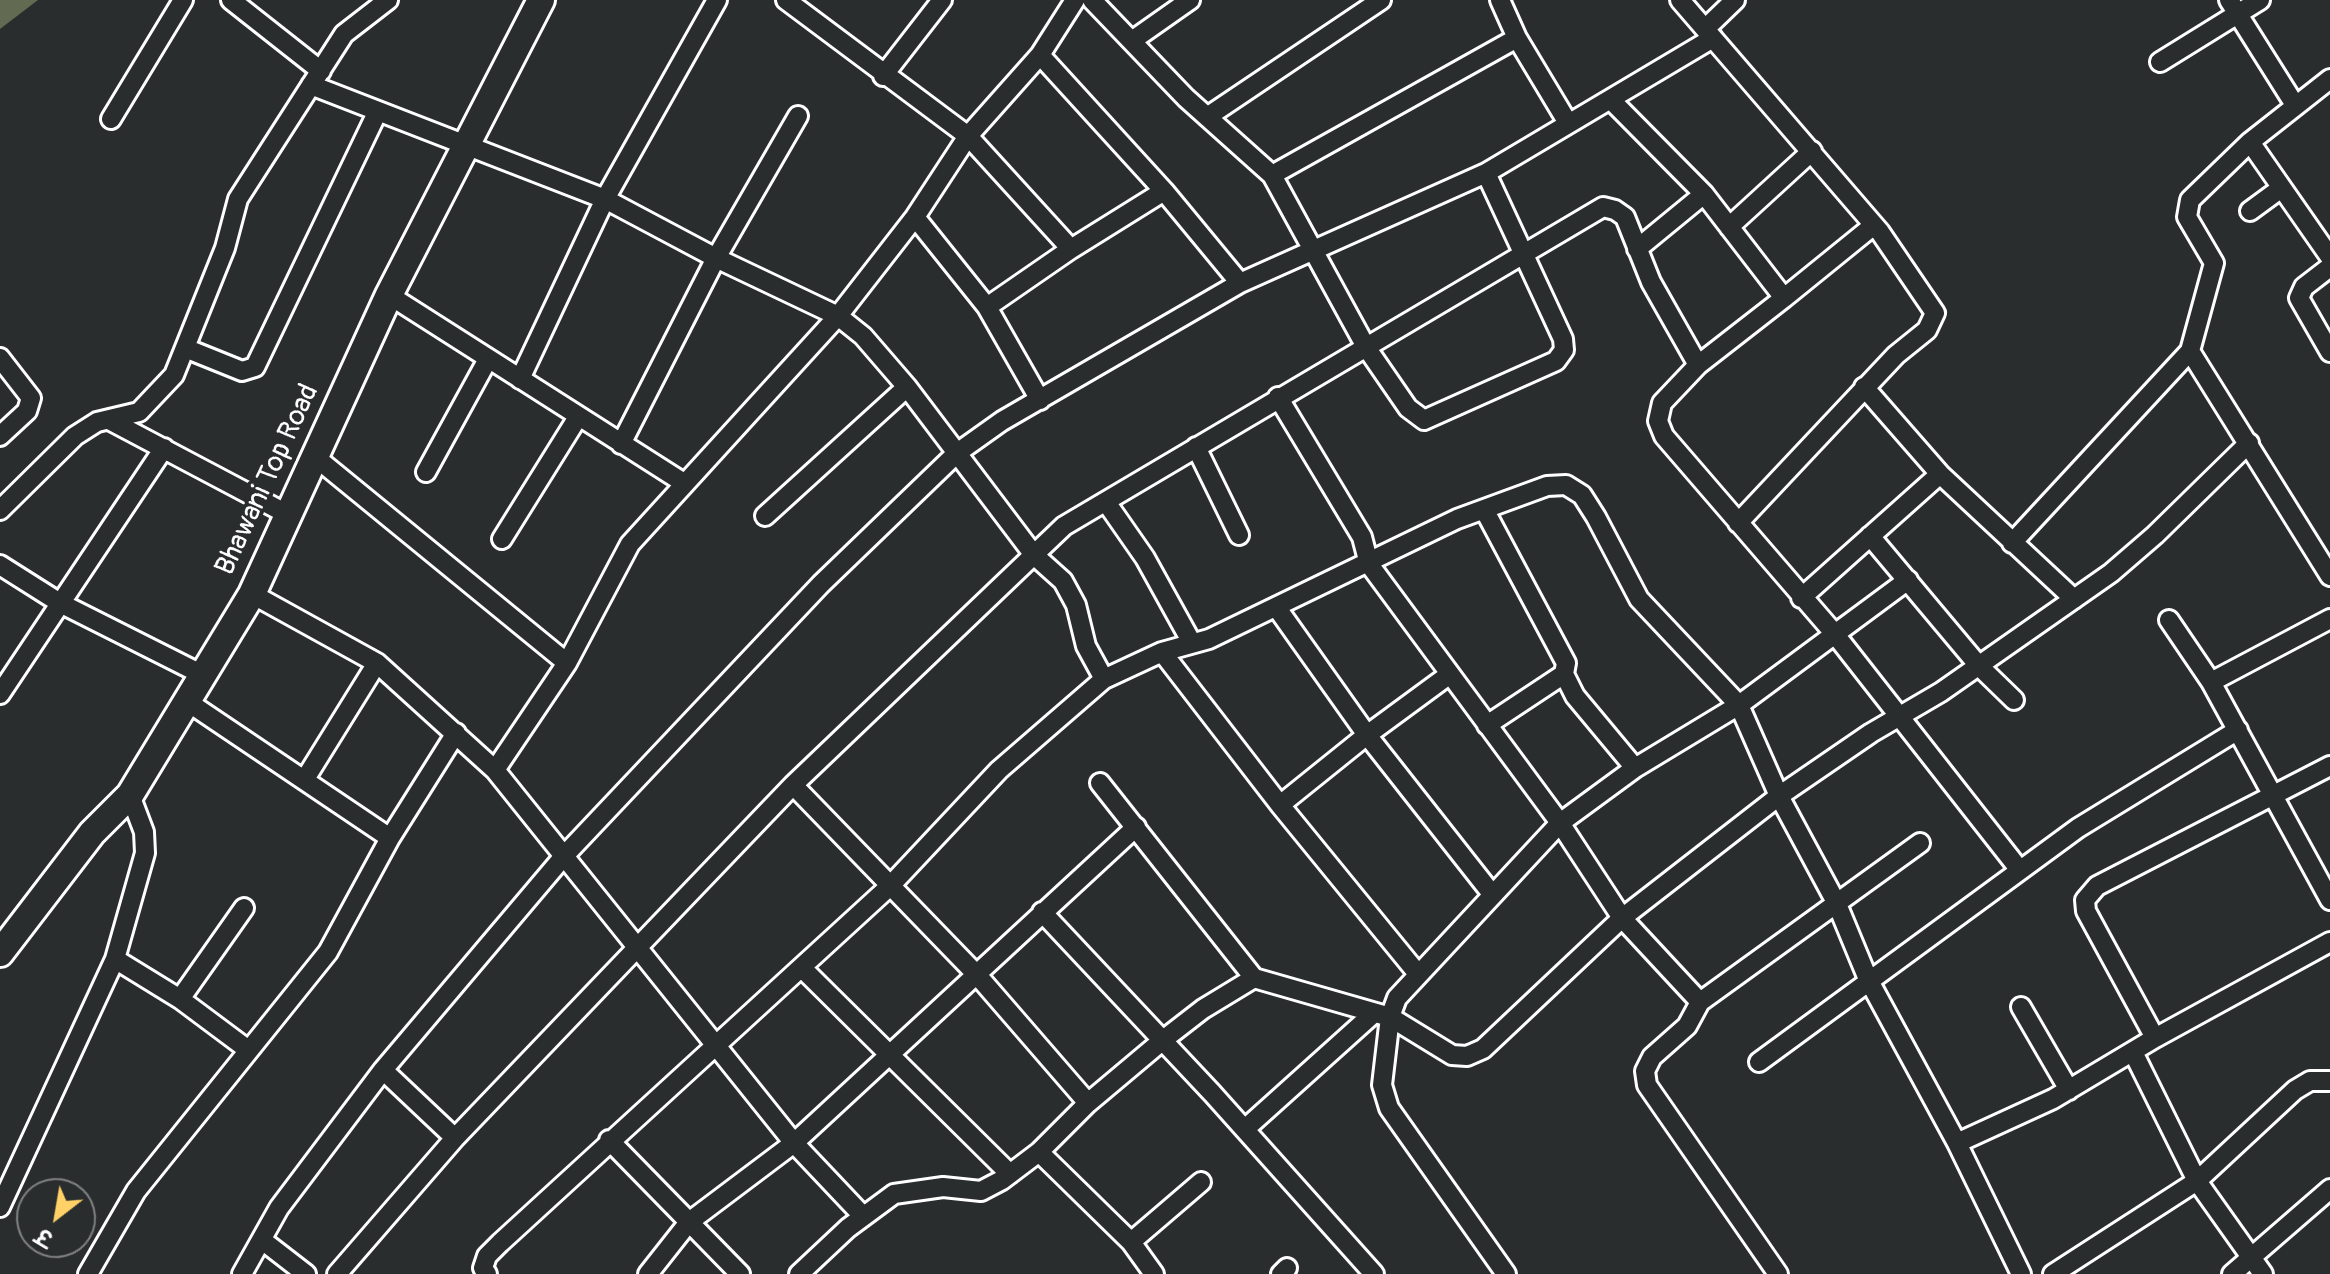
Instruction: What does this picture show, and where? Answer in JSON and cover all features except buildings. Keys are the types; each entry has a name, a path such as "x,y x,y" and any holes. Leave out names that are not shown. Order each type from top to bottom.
{"street":[{"path":"111,119 183,0"},
{"path":"231,0 316,78 377,113 466,144 605,199 716,258 838,316 863,336 907,387 1034,555 1063,581 1076,605 1086,646 1104,679"},
{"path":"0,510 75,436 97,422 139,412 174,375 225,248 238,199 344,34 388,0"},
{"name":"Bhawani Top Road","path":"0,953 92,833 130,795 252,594 389,295 541,0"},
{"path":"520,379 605,199 717,0"},
{"path":"883,76 942,0"},
{"path":"495,770 567,663 630,544 838,316 915,217 968,136 1040,55 1075,0"},
{"path":"1092,0 1207,117 1272,175 1366,347 1408,408 1424,420 1556,361 1564,350 1563,339 1486,173"},
{"path":"1133,40 1190,0"},
{"path":"1207,117 1381,0"},
{"path":"1500,0 1517,38 1568,123"},
{"path":"1680,0 1874,225 1935,313 1927,330 1864,387 1738,523"},
{"path":"242,1274 279,1208 383,1070 564,856 821,584 957,453 1002,421 1240,283 1486,173 1611,100 1709,33 1735,0"},
{"path":"2160,62 2233,7 2260,0"},
{"path":"791,2 883,76 968,136 1071,249"},
{"path":"2233,7 2295,105"},
{"path":"1272,175 1517,38"},
{"path":"1040,55 1164,191 1240,283"},
{"path":"2012,543 2190,351 2214,263 2186,209 2190,200 2250,142 2330,79"},
{"path":"1611,100 1704,194 1784,298"},
{"path":"185,348 242,371 255,367 377,113"},
{"path":"621,444 716,258 798,116"},
{"path":"2250,142 2330,257"},
{"path":"1729,227 1812,151"},
{"path":"2250,211 2280,189"},
{"path":"987,307 1071,249 1164,191"},
{"path":"1637,249 1704,194"},
{"path":"337,1274 455,1138 793,785 1064,526 1603,207 1625,217 1651,282 1698,365"},
{"path":"915,217 987,307 1040,400"},
{"path":"1874,225 1698,365 1662,403 1658,421 1664,436 1834,633 1859,669 1899,715 2019,869"},
{"path":"2330,267 2304,287 2299,298 2330,352"},
{"path":"389,295 684,483"},
{"path":"2190,351 2249,443 2322,543 2330,576"},
{"path":"0,358 31,398 27,411 0,436"},
{"path":"426,472 488,359"},
{"path":"765,516 907,387"},
{"path":"1864,387 1940,474 2074,599"},
{"path":"1278,397 1362,537 1369,564 1472,699 1487,725 1560,823 1622,918 1700,1002"},
{"path":"502,539 578,417"},
{"path":"111,421 287,514"},
{"path":"1100,783 1254,978 1382,1015 1452,1055 1467,1056 1483,1049 1540,999 1622,918 1779,796 1899,715 1979,666 2074,599 2155,535 2249,443"},
{"path":"1196,447 1239,535"},
{"path":"0,694 164,448"},
{"path":"314,456 567,663"},
{"path":"1801,598 1940,474"},
{"path":"487,1274 483,1268 487,1256 609,1140 717,1047 890,886 999,770 1104,679 1162,652 1277,608 1457,519 1547,486 1566,485 1582,495 1639,599 1739,705 1779,796 1837,904 1868,979 1957,1143 2021,1274"},
{"path":"1106,502 1145,558 1192,643"},
{"path":"1485,511 1566,663 1564,674 1575,696 1635,768"},
{"path":"1870,536 1979,666 2014,700"},
{"path":"0,565 60,603 203,675"},
{"path":"1245,1129 1382,1015 1560,823 1635,768 1739,705 1908,580"},
{"path":"252,594 377,663 495,770 794,1143 863,1216"},
{"path":"1277,608 1367,735 1492,894"},
{"path":"2211,682 2330,619"},
{"path":"2169,620 2211,682 2330,900"},
{"path":"1162,652 1280,805 1418,974"},
{"path":"305,779 377,663"},
{"path":"1280,805 1450,674"},
{"path":"1487,725 1564,674"},
{"path":"188,702 390,838"},
{"path":"1759,1062 1868,979 2078,828 2238,730"},
{"path":"88,1274 136,1191 328,952 390,838 456,733"},
{"path":"2155,1038 2086,911 2085,900 2097,886 2330,766"},
{"path":"793,785 978,976 1088,1103"},
{"path":"0,1207 115,959 145,853 144,832 130,795"},
{"path":"648,1274 689,1222 794,1143 1136,827"},
{"path":"1778,1274 1647,1085 1645,1071 1652,1057 1687,1026 1700,1002 1920,843"},
{"path":"180,999 244,908"},
{"path":"1042,912 1245,1129 1374,1274"},
{"path":"1957,1143 2069,1090 2155,1038 2330,942"},
{"path":"115,959 180,999 247,1049"},
{"path":"802,968 1010,1174"},
{"path":"799,1274 863,1216 894,1194 943,1187 981,1191 1010,1174 1039,1152 1088,1103 1163,1040 1203,1009 1254,978"},
{"path":"2021,1007 2069,1090"},
{"path":"1382,1015 1382,1085 1389,1108 1506,1274"},
{"path":"2133,1052 2197,1181 2263,1274"},
{"path":"383,1070 455,1138"},
{"path":"2053,1274 2197,1181 2295,1090 2310,1081 2330,1081"},
{"path":"609,1140 740,1274"},
{"path":"1039,1152 1131,1242 1154,1274"},
{"path":"1131,1242 1201,1182"},
{"path":"2232,1274 2329,1193"},
{"path":"262,1240 306,1274"}],"green space":[{"path":"0,0 38,0 0,29"}]}
